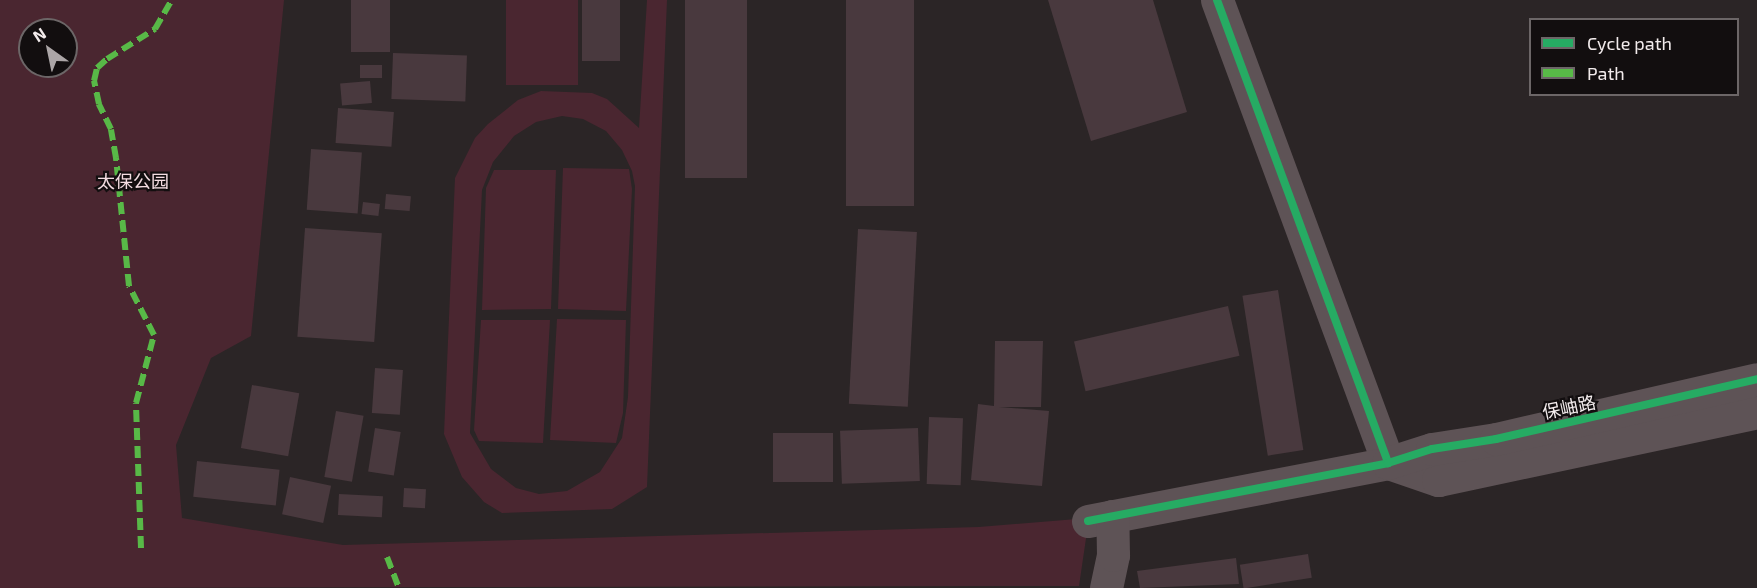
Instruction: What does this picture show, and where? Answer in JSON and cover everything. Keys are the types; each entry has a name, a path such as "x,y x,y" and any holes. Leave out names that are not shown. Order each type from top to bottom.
{"street":[{"path":"1217,0 1388,463 1438,480 1757,412"},
{"name":"保岫路","path":"1106,588 1113,555 1100,518 1388,463 1432,449 1496,439 1757,379"}],"green space":[{"name":"太保公园","path":"0,0 284,0 251,336 211,358 176,445 182,518 343,545 979,527 1089,518 1079,586 0,588"},
{"path":"506,0 578,0 578,85 506,85"},
{"path":"647,0 667,0 647,487 612,509 502,513 484,502 462,477 444,434 455,178 475,138 488,124 518,100 541,91 592,93 607,99 639,128","holes":["562,116 583,119 606,131 622,150 632,171 635,186 628,397 622,438 600,472 567,491 539,494 516,488 491,469 470,433 482,190 493,162 514,136 536,122"]},
{"path":"563,168 629,169 632,189 626,311 558,309"},
{"path":"494,170 556,170 551,309 482,310 486,188"},
{"path":"557,319 626,320 623,413 616,443 550,440"},
{"path":"481,320 550,320 543,443 479,441 474,430"}],"building":[{"path":"351,0 390,0 390,52 351,52"},
{"path":"582,0 620,0 620,61 582,61"},
{"path":"685,0 747,0 747,178 685,178"},
{"path":"846,0 914,0 914,206 846,206"},
{"path":"1048,0 1153,0 1187,112 1091,141"},
{"path":"393,53 467,56 465,102 391,99"},
{"path":"360,65 382,65 382,78 360,78"},
{"path":"370,81 372,103 342,106 340,84"},
{"path":"338,108 394,112 391,147 336,143"},
{"path":"311,149 362,153 358,213 307,210"},
{"path":"386,194 411,196 410,211 385,209"},
{"path":"363,202 380,204 378,216 362,214"},
{"path":"305,228 382,233 374,342 297,337"},
{"path":"858,229 917,232 908,407 849,404"},
{"path":"1278,290 1303,450 1268,456 1242,296"},
{"path":"1228,306 1239,356 1086,391 1074,342"},
{"path":"995,341 1043,341 1041,407 999,407 1049,411 1042,486 971,480 978,404 994,406"},
{"path":"375,368 403,370 400,415 372,413"},
{"path":"252,385 299,393 288,456 241,448"},
{"path":"336,411 364,416 352,482 324,477"},
{"path":"929,417 963,418 961,485 927,484"},
{"path":"375,428 401,432 394,476 368,471"},
{"path":"918,428 920,481 842,484 840,431"},
{"path":"773,433 833,433 833,482 773,482"},
{"path":"197,461 280,470 276,505 193,497"},
{"path":"290,477 331,486 323,523 282,514"},
{"path":"404,488 426,489 425,508 403,507"},
{"path":"339,494 383,496 382,517 338,515"},
{"path":"1308,554 1312,578 1244,588 1240,565"},
{"path":"1236,558 1239,584 1140,588 1137,571"}],"marked path":[{"path":"141,548 136,403 154,335 129,286 116,158 111,129 99,104 94,81 97,68 107,59 155,29 172,0"},
{"path":"387,557 399,588"}],"cycle path":[{"path":"1217,0 1388,463"},
{"path":"1088,521 1388,463 1432,449 1496,439 1757,379"}]}
